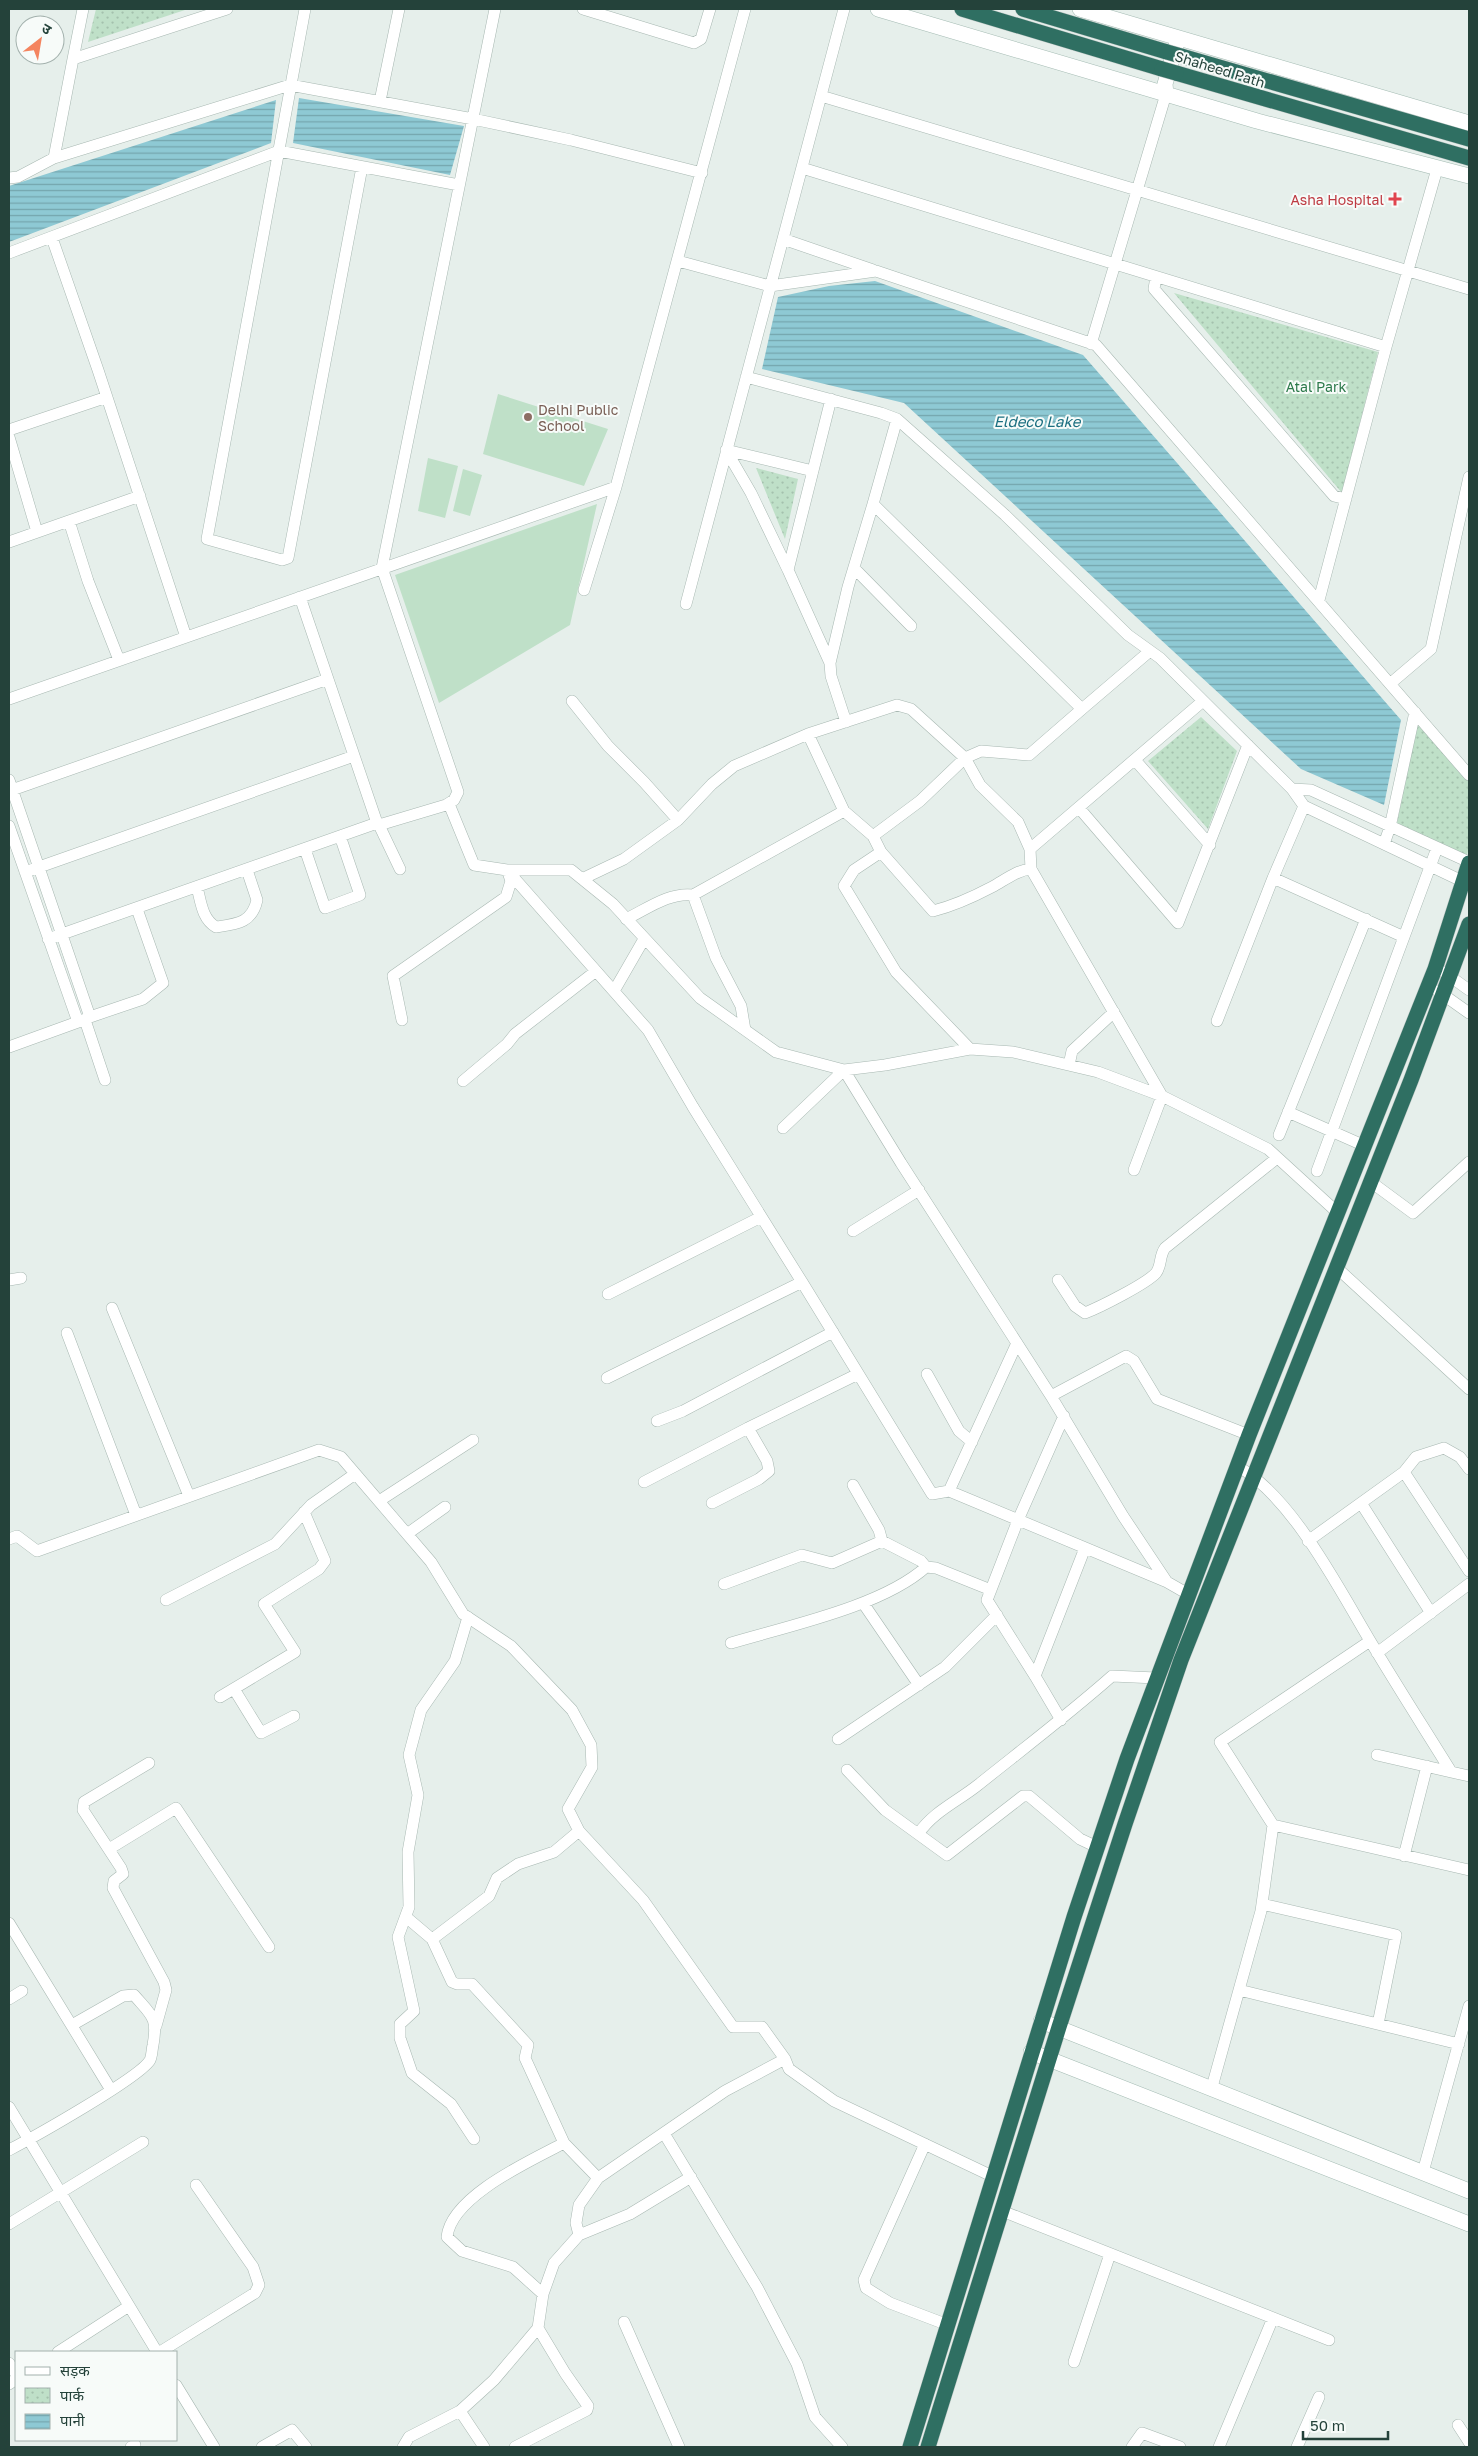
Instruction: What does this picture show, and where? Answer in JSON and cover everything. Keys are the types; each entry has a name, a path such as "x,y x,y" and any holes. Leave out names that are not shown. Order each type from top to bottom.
{"highway":[{"name":"Shaheed Path","path":"962,9 1469,158"},
{"name":"Shaheed Path","path":"1023,9 1469,139"},
{"path":"910,2447 1031,2052 1097,1847 1156,1678 1249,1435 1429,986 1469,863"},
{"path":"928,2447 1059,2027 1125,1824 1182,1660 1444,995 1469,924"}],"street":[{"path":"54,158 83,9"},
{"path":"73,59 227,9"},
{"path":"305,9 207,539 282,560 288,558 362,167"},
{"path":"380,101 399,9"},
{"path":"48,939 340,836 448,804 454,800 458,792 382,568 495,9"},
{"path":"583,9 694,43 701,39 710,9"},
{"path":"584,590 616,487 745,9"},
{"path":"686,604 844,9"},
{"path":"878,9 1257,122 1469,176"},
{"path":"1080,9 1106,12 1178,38 1469,123"},
{"path":"1091,344 1166,94 1165,84 1178,38"},
{"path":"9,178 18,177 54,158 290,85 473,118 702,173"},
{"path":"821,96 1469,290"},
{"path":"9,253 279,151 459,185"},
{"path":"802,168 1386,347"},
{"path":"1319,600 1386,347 1436,169"},
{"path":"52,238 186,637"},
{"path":"782,239 1096,345 1469,775"},
{"path":"678,261 770,286 876,271"},
{"path":"1156,277 1154,289 1334,496 1346,499"},
{"path":"746,377 897,419 1004,514 1128,634 1150,651 1203,701 1292,789 1304,806 1464,882"},
{"path":"9,430 107,398"},
{"path":"788,570 831,400"},
{"path":"846,722 831,676 830,663 854,568 897,419"},
{"path":"9,437 37,532"},
{"path":"726,450 813,471"},
{"path":"726,450 751,493 830,663"},
{"path":"1391,683 1431,649 1469,477"},
{"path":"9,698 616,487"},
{"path":"9,542 140,496"},
{"path":"873,504 1082,709"},
{"path":"69,521 88,581 119,660"},
{"path":"854,568 911,626"},
{"path":"300,597 378,824 400,869"},
{"path":"873,836 920,801 965,758 981,751 1029,754 1150,651"},
{"path":"106,1080 85,1020 61,936 10,787 328,679"},
{"path":"572,701 608,746 678,820"},
{"path":"1030,849 1203,701"},
{"path":"582,879 624,859 678,820 712,784 734,766 808,734 897,705 911,709 965,758 980,785 1018,822 1030,849 1031,869 1162,1096"},
{"path":"1384,844 1390,827 1415,712"},
{"path":"808,734 844,811 873,836 881,852 933,911 947,908 992,887 1022,870 1031,869"},
{"path":"1079,808 1178,923 1248,745"},
{"path":"25,872 39,869 354,756"},
{"path":"1135,760 1210,844"},
{"path":"1292,789 1311,790 1469,863"},
{"path":"448,804 474,865 507,870 571,870 613,904 700,998 776,1052 844,1070 885,1066 970,1049 1012,1052 1098,1072 1162,1096 1268,1149 1338,1212"},
{"path":"1217,1021 1273,878 1304,806"},
{"path":"626,919 670,897 682,894 693,895 844,811"},
{"path":"9,826 48,939 85,1020"},
{"path":"305,849 325,908 360,895 340,836"},
{"path":"1317,1171 1437,848"},
{"path":"881,852 854,870 844,886 896,972 970,1049"},
{"path":"197,887 206,919 211,924 216,927 241,922 250,917 257,900 247,870"},
{"path":"507,870 648,1030 932,1494 949,1492 1167,1582 1188,1594"},
{"path":"402,1020 393,976 506,897 511,881 507,870"},
{"path":"1273,878 1404,937"},
{"path":"693,895 716,958 741,1006 745,1030"},
{"path":"9,1047 143,999 163,983 137,909"},
{"path":"1279,1135 1366,919"},
{"path":"614,991 644,939"},
{"path":"1436,966 1469,990"},
{"path":"463,1081 507,1044 515,1034 596,971"},
{"path":"1429,986 1469,1013"},
{"path":"1069,1065 1072,1051 1114,1012"},
{"path":"783,1128 844,1070"},
{"path":"844,1070 1052,1396 1123,1516 1167,1582"},
{"path":"1134,1170 1162,1096"},
{"path":"1288,1112 1365,1146"},
{"path":"1058,1280 1075,1306 1084,1313 1148,1279 1159,1268 1161,1253 1165,1248 1277,1158"},
{"path":"1371,1182 1413,1213 1469,1162"},
{"path":"853,1231 919,1190"},
{"path":"608,1294 761,1216"},
{"path":"1337,1268 1469,1388"},
{"path":"9,1280 21,1278"},
{"path":"607,1378 802,1282"},
{"path":"112,1308 190,1496"},
{"path":"657,1421 683,1411 832,1332"},
{"path":"67,1333 136,1515"},
{"path":"949,1492 1018,1343"},
{"path":"1052,1396 1126,1356 1134,1361 1157,1399 1249,1435"},
{"path":"644,1482 858,1374"},
{"path":"927,1374 959,1431 972,1442"},
{"path":"1061,1720 987,1600 1018,1520 1064,1416"},
{"path":"712,1503 759,1479 769,1471 767,1461 748,1428"},
{"path":"379,1501 473,1440"},
{"path":"1308,1541 1404,1472 1416,1457 1444,1448 1460,1457 1469,1469"},
{"path":"9,1539 17,1536 37,1551 319,1450 341,1457 431,1562 463,1614 511,1646 572,1710 591,1744 592,1768 568,1810 579,1831 643,1900 733,2027 762,2027 785,2059 789,2069 834,2102 994,2177"},
{"path":"1237,1466 1254,1476 1279,1501 1308,1541 1450,1770"},
{"path":"1404,1472 1469,1570"},
{"path":"166,1600 274,1544 311,1505 355,1474"},
{"path":"853,1486 879,1530 882,1541 921,1561 926,1568"},
{"path":"1361,1503 1430,1613"},
{"path":"407,1534 444,1507"},
{"path":"220,1697 295,1652 264,1604 319,1569 325,1561 304,1512"},
{"path":"724,1584 802,1555 832,1563 882,1541"},
{"path":"1034,1676 1085,1548"},
{"path":"731,1643 863,1603 917,1576 926,1568 936,1568 991,1590"},
{"path":"1377,1653 1469,1584"},
{"path":"863,1603 919,1685"},
{"path":"838,1739 946,1667 997,1615"},
{"path":"468,1617 455,1661 421,1710 409,1755 418,1795 408,1852 409,1907 398,1938 414,2011 400,2024 400,2038 412,2073 451,2104 474,2139"},
{"path":"1212,2087 1262,1904 1272,1825 1220,1742 1370,1641"},
{"path":"919,1833 929,1818 952,1805 1061,1720 1112,1676 1156,1678"},
{"path":"234,1689 261,1733 294,1716"},
{"path":"1377,1755 1450,1770 1469,1776"},
{"path":"9,2150 111,2090 142,2070 150,2060 156,2026 166,1990 113,1888 114,1881 123,1874 82,1806 84,1802 149,1764"},
{"path":"1404,1856 1427,1766"},
{"path":"847,1770 885,1810 947,1855 1023,1796 1030,1796 1080,1840 1097,1847"},
{"path":"109,1849 176,1808 269,1946"},
{"path":"1272,1825 1469,1870"},
{"path":"435,1937 489,1896 497,1878 518,1864 554,1852 579,1831"},
{"path":"1262,1904 1396,1935 1378,2024"},
{"path":"406,1916 432,1939 452,1982 472,1984 528,2045 525,2058 564,2143 598,2178"},
{"path":"9,1923 111,2090"},
{"path":"1239,1990 1459,2044"},
{"path":"9,1999 22,1991"},
{"path":"72,2025 123,1996 134,1995 150,2014 156,2026"},
{"path":"1423,2172 1469,2006"},
{"path":"1041,2021 1212,2087 1469,2191"},
{"path":"1031,2052 1469,2224"},
{"path":"580,2235 576,2223 579,2205 598,2178 665,2135 725,2091 785,2059"},
{"path":"9,2107 129,2306 158,2351"},
{"path":"665,2135 757,2287 797,2364 815,2416 842,2447"},
{"path":"9,2224 61,2194 143,2142"},
{"path":"543,2294 513,2266 462,2251 447,2237 448,2231 466,2203 502,2175 564,2143"},
{"path":"925,2144 864,2280 866,2288 890,2303 948,2325"},
{"path":"403,2447 409,2437 460,2410 494,2380 538,2328 543,2294 554,2263 580,2235 630,2214 691,2176"},
{"path":"161,2351 255,2293 259,2285 253,2267 196,2185"},
{"path":"1002,2211 1328,2340"},
{"path":"1074,2362 1110,2254"},
{"path":"60,2351 129,2306"},
{"path":"1219,2447 1273,2318"},
{"path":"624,2322 679,2447"},
{"path":"516,2447 587,2410 588,2406 565,2373 538,2328"},
{"path":"178,2388 214,2447"},
{"path":"1297,2447 1319,2397"},
{"path":"460,2410 484,2447"},
{"path":"1458,2425 1469,2442"},
{"path":"262,2447 292,2430 306,2447"},
{"path":"1132,2447 1142,2433 1180,2447"}],"green space":[{"path":"96,9 188,9 88,42"},
{"name":"Atal Park","path":"1174,293 1378,352 1342,493"},
{"path":"498,394 608,429 584,486 483,454"},
{"path":"428,458 458,466 445,518 418,511"},
{"path":"756,468 798,479 785,539"},
{"path":"463,469 482,475 470,516 453,511"},
{"path":"597,504 570,625 439,703 395,575"},
{"path":"1201,717 1237,751 1208,829 1148,761"},
{"path":"1417,722 1469,778 1469,846 1467,856 1397,823"}],"water":[{"path":"299,98 464,126 450,175 293,143"},
{"path":"276,100 271,143 9,242 9,186"},
{"name":"Eldeco Lake","path":"875,281 1083,355 1401,720 1384,805 1301,769 904,403 762,369 778,297 829,286"}],"place":[{"name":"Asha Hospital","path":"1395,199"},
{"name":"Delhi Public School","path":"528,417"}]}
